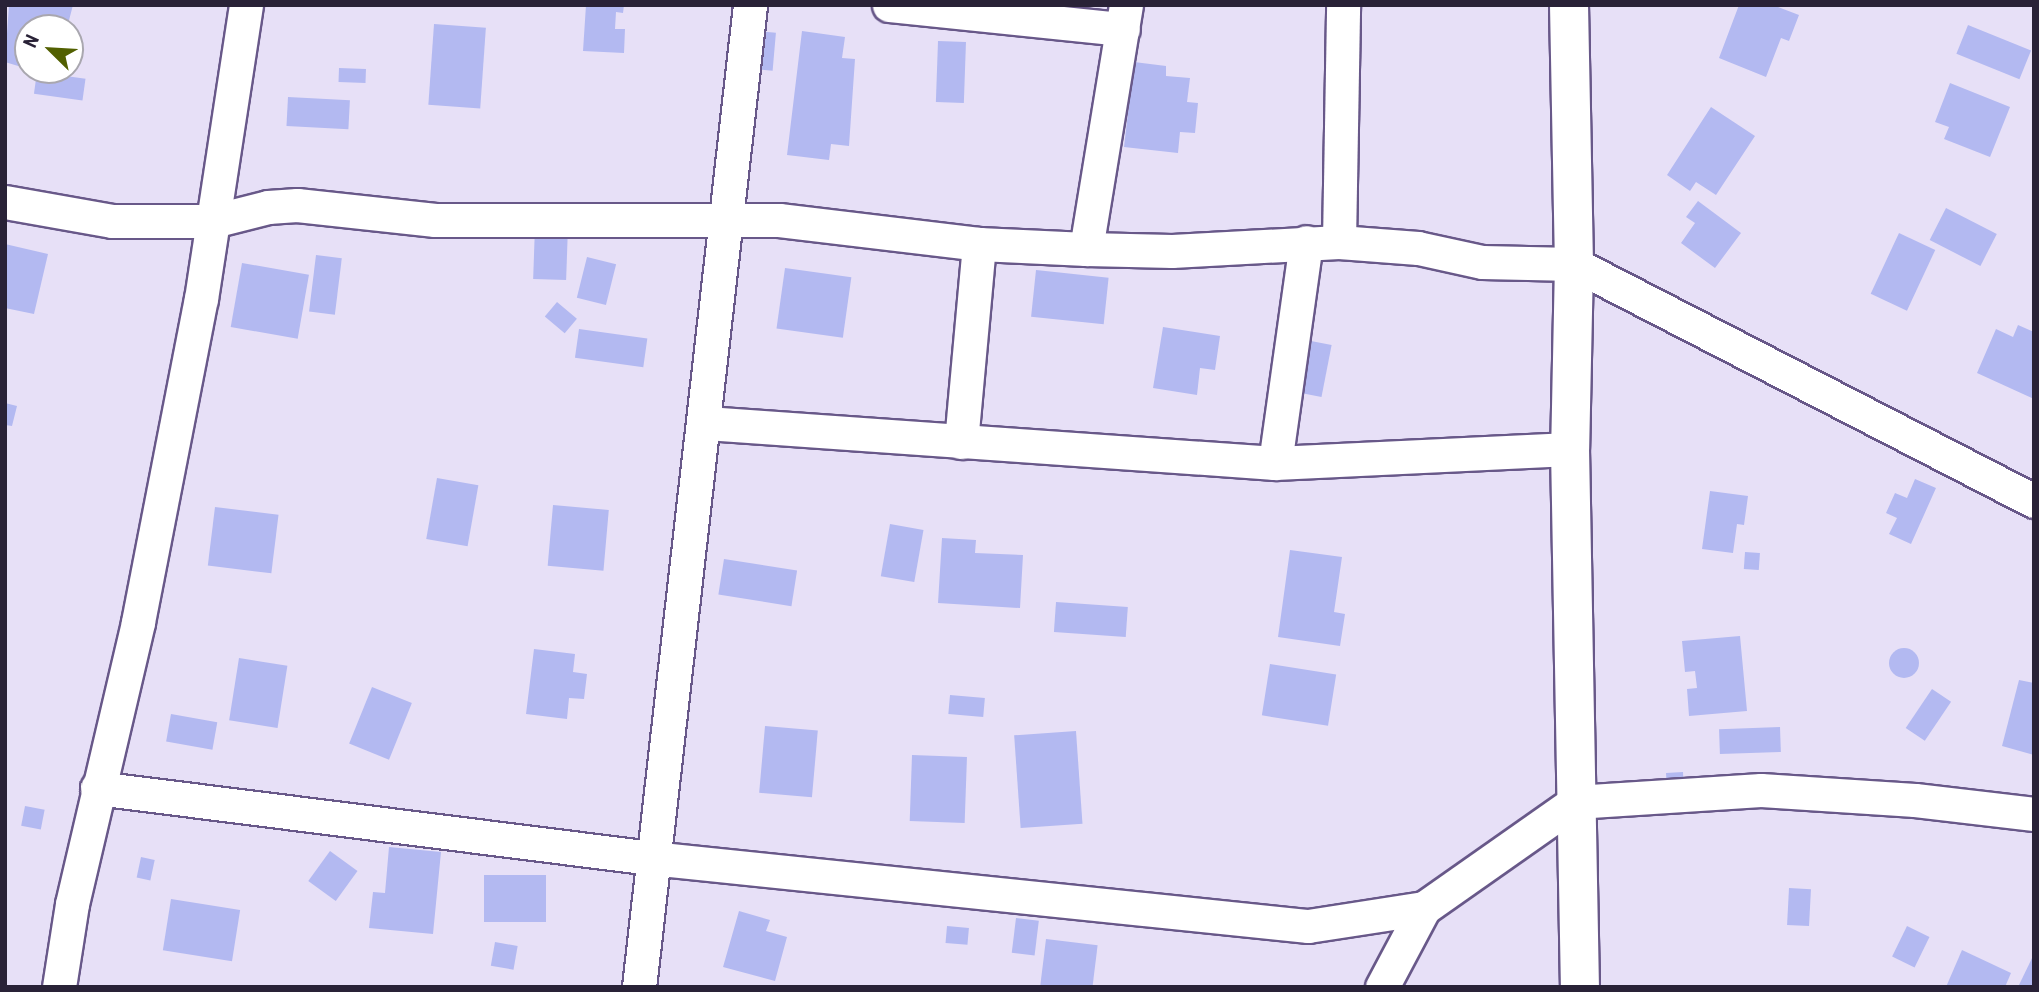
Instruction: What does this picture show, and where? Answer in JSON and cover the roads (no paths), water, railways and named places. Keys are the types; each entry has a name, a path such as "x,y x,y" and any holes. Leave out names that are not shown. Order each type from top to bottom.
{"street":[{"path":"59,987 97,788 138,622 213,221 246,5"},
{"path":"639,987 651,858 706,423 750,5"},
{"path":"889,5 1124,17 1086,249"},
{"path":"1339,243 1343,5"},
{"path":"1569,5 1574,264 1570,449 1580,987"},
{"path":"5,202 111,221 213,221 268,207 296,205 435,220 779,220 979,244 1086,249 1172,251 1306,242 1339,243 1418,248 1482,262 1574,264 2034,501"},
{"path":"1275,463 1306,242"},
{"path":"961,442 979,244"},
{"path":"706,423 1275,463 1570,449"},
{"path":"97,788 651,858 1308,926 1424,908 1575,802 1761,790 1915,800 2034,814"},
{"path":"1382,987 1424,908"}]}
